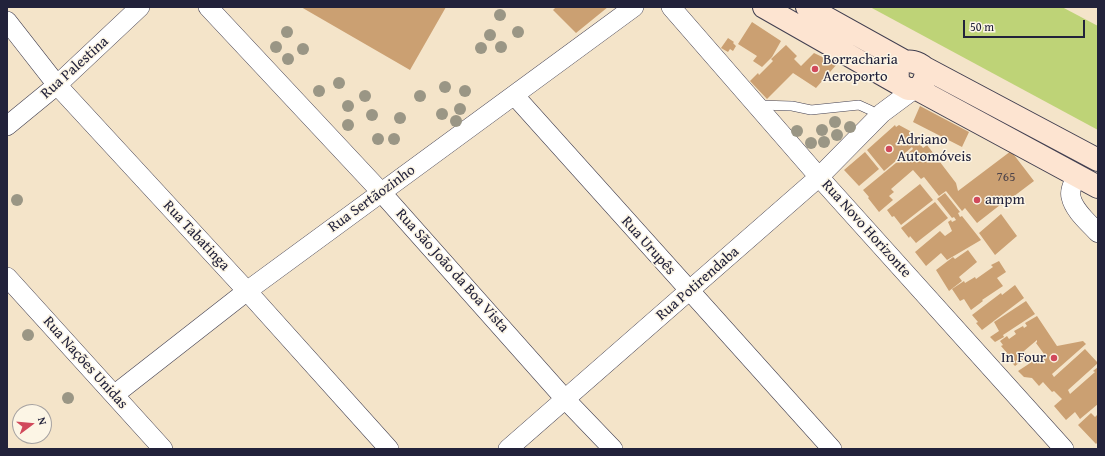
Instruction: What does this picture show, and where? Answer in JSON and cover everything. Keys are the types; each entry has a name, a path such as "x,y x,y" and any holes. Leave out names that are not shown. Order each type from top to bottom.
{"main road":[{"path":"764,7 1098,187"},
{"path":"808,7 1098,160"},
{"path":"910,87 924,83 926,77 916,65"},
{"path":"1058,138 1077,176"}],"street":[{"name":"Rua Palestina","path":"7,126 57,85 140,7"},
{"name":"Rua São João da Boa Vista","path":"208,7 381,192 565,399 613,449"},
{"name":"Rua Sertãozinho","path":"114,395 247,291 634,7"},
{"name":"Rua Novo Horizonte","path":"671,7 819,177 1064,449"},
{"name":"Rua Tabatinga","path":"7,21 57,85 247,291 389,449"},
{"name":"Rua Potirendaba","path":"508,449 819,177 910,87"},
{"name":"Rua Urupês","path":"514,95 832,449"},
{"path":"1077,176 1071,188 1070,196 1080,213 1098,233"},
{"name":"Rua Nações Unidas","path":"7,277 163,449"}],"lane":[{"path":"755,105 792,106 811,110 859,105 881,114"}],"green space":[{"path":"870,7 1062,7 1098,26 1098,130"}],"building":[{"path":"301,7 446,7 410,70"},
{"path":"556,7 608,7 576,33 553,10"},
{"path":"752,22 781,41 772,57 762,67 753,61 757,56 738,44"},
{"path":"728,38 734,42 733,43 736,46 733,51 730,49 728,52 721,48"},
{"path":"786,45 797,56 794,59 801,66 814,53 837,64 816,88 793,73 767,99 750,81 758,73 759,75 773,61 771,59"},
{"path":"920,106 969,132 962,147 913,122"},
{"path":"895,125 896,127 899,125 910,131 923,148 927,145 956,183 958,191 1011,151 1034,181 977,223 965,208 962,211 946,191 939,196 924,177 921,179 913,170 891,189 894,192 889,196 893,200 879,212 863,190 913,149 912,147 884,171 867,150"},
{"path":"865,152 879,169 859,186 844,170"},
{"path":"920,184 933,200 901,225 887,210"},
{"path":"945,193 960,212 958,213 960,217 962,216 981,240 947,260 941,253 926,266 915,252 940,231 945,236 952,231 948,222 951,220 952,222 956,220 954,217 952,218 937,199"},
{"path":"935,202 948,218 916,243 910,236 909,238 901,228"},
{"path":"1001,214 1017,236 995,255 979,233"},
{"path":"968,250 977,262 959,277 962,281 949,291 936,270 953,257 955,259"},
{"path":"999,261 1006,272 997,278 1003,286 982,300 983,301 971,310 964,299 960,301 952,289 964,281 965,283 975,277 976,279 993,267 991,265"},
{"path":"1015,285 1024,298 982,330 972,315 1001,293 1002,295"},
{"path":"1026,301 1035,314 995,342 990,337 999,331 994,322"},
{"path":"1037,316 1057,346 1083,341 1086,344 1052,374 1054,377 1085,349 1098,363 1068,390 1070,394 1095,372 1093,371 1098,367 1098,404 1080,419 1075,412 1066,420 1054,406 1062,399 1054,391 1052,392 1043,382 1039,386 1032,378 1024,377 1018,371 1044,354 1036,343 1037,340 1024,351 1028,356 1015,366 1005,355 1007,353 1001,346 1003,345 1000,341 1007,336 1009,339 1016,334 1014,331 1023,326 1024,328 1027,326 1025,323"},
{"path":"1091,413 1095,417 1098,414 1098,442 1096,444 1078,425"}],"place":[{"name":"Borracharia Aeroporto","path":"815,69"},
{"name":"Adriano Automóveis","path":"889,149"},
{"name":"ampm","path":"977,200"},
{"name":"In Four","path":"1054,358"}]}
